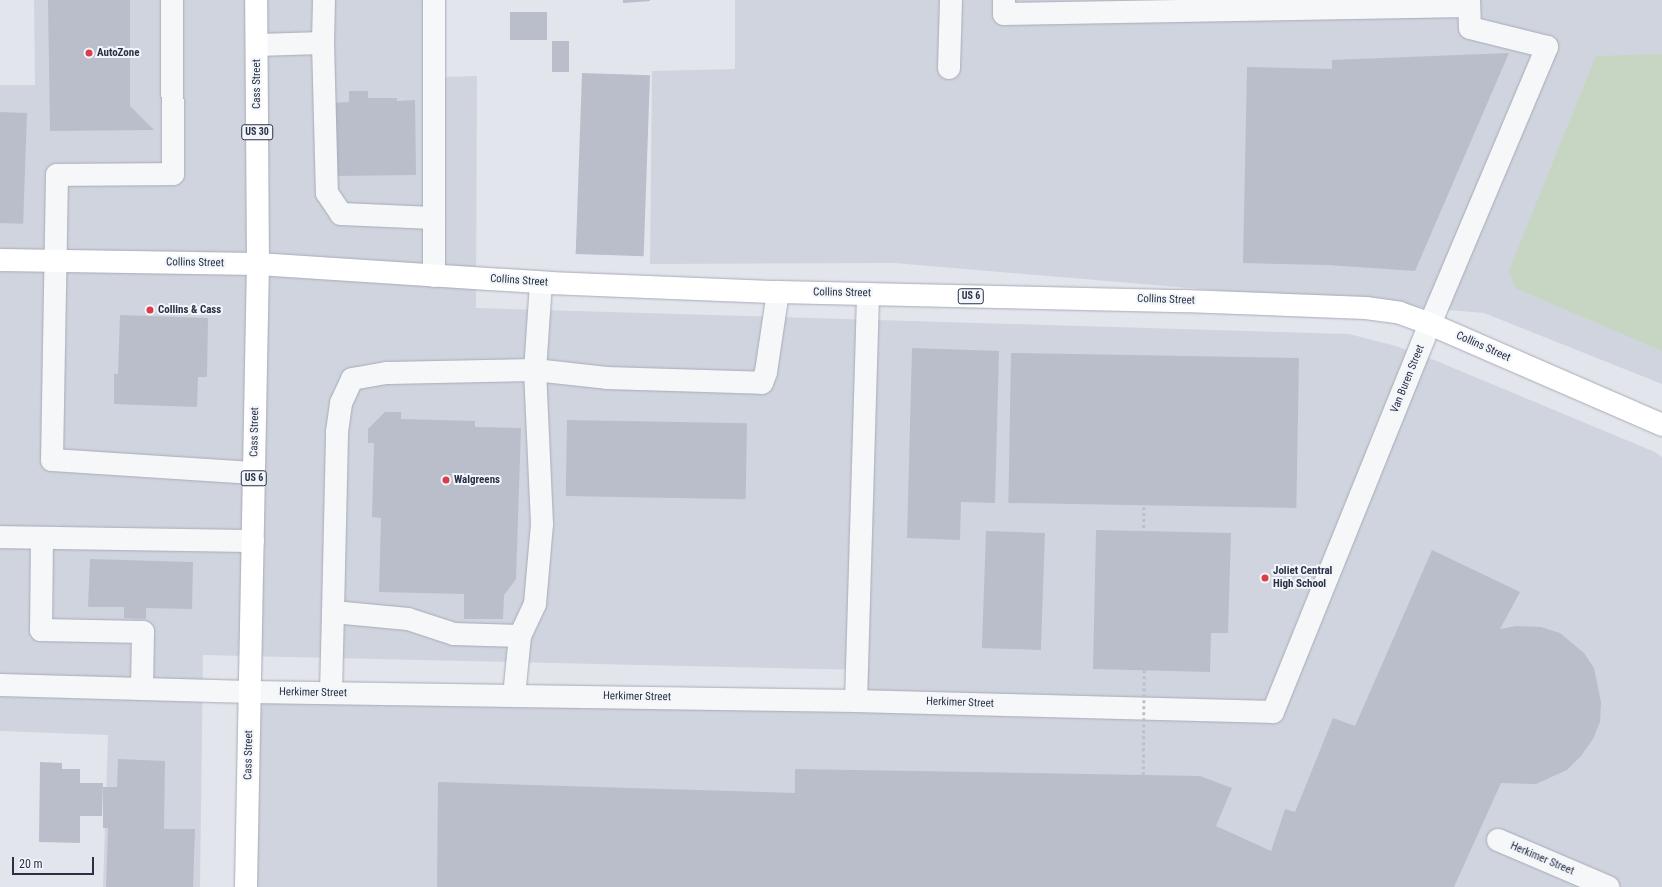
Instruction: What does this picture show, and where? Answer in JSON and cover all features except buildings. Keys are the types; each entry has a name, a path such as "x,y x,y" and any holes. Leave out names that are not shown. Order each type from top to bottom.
{"main road":[{"name":"Cass Street","path":"246,887 258,264 256,0"},
{"name":"Collins Street","path":"0,260 258,264 541,283 778,292 1184,300 1366,308 1400,313 1430,324 1662,426"}],"street":[{"path":"172,0 173,174 57,175 52,460 254,473"},
{"path":"324,0 323,43 327,193 341,214 434,218"},
{"path":"434,0 434,276"},
{"path":"949,68 951,0"},
{"path":"1004,0 1004,14 1469,3"},
{"name":"Van Buren Street","path":"1273,712 1430,324 1546,47 1470,28 1469,3"},
{"path":"257,45 323,43"},
{"path":"514,696 520,636 535,604 542,524 535,370 541,283"},
{"path":"331,693 337,432 341,403 352,379 387,373 535,370 607,378 762,383 766,372 778,292"},
{"path":"856,701 868,294"},
{"path":"0,537 253,541"},
{"path":"42,538 41,630 143,632 142,689"},
{"path":"333,612 408,619 454,634 520,636"},
{"name":"Herkimer Street","path":"0,685 250,692 856,701 1273,712"},
{"name":"Herkimer Street","path":"1498,840 1608,887"}],"path":[{"path":"1144,507 1144,531"},
{"path":"1143,775 1144,670"}],"shaded area":[{"path":"34,0 440,0 443,77 477,76 476,308 1349,334 1396,346 1434,360 1655,452 1662,457 1662,887 255,887 258,698 864,710 865,670 203,655 200,887 103,887 108,735 0,731 0,85 35,85"},
{"path":"735,0 1662,0 1662,384 1484,313 894,263 650,264 652,71 735,69"}],"green space":[{"path":"1662,54 1662,351 1515,288 1509,270 1596,56"}],"place":[{"name":"AutoZone","path":"89,53"},
{"name":"Collins & Cass","path":"150,310"},
{"name":"Walgreens","path":"446,480"},
{"name":"Joliet Central High School","path":"1265,578"}]}
